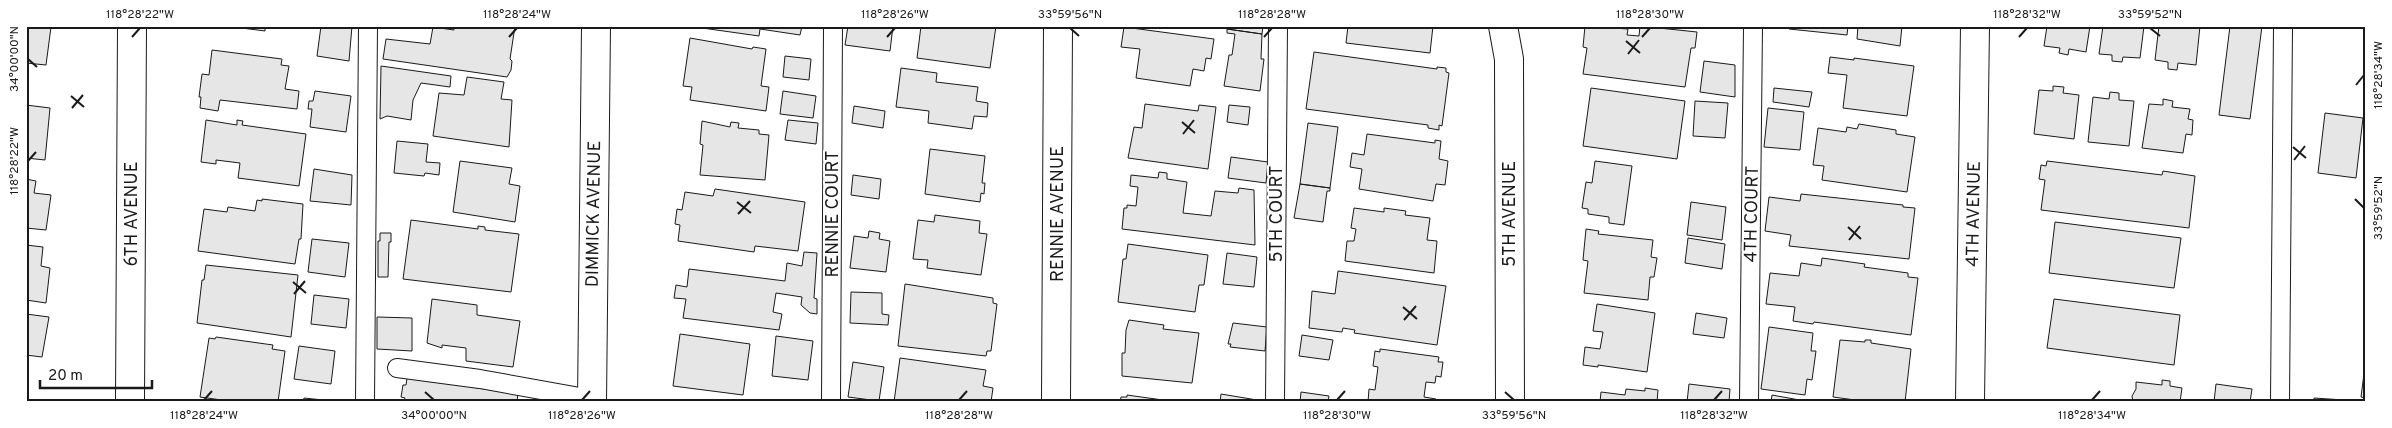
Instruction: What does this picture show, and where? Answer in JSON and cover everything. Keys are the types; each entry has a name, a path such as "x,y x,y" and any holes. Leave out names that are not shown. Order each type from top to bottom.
{"street":[{"name":"6TH AVENUE","path":"130,402 132,26"},
{"name":"DIMMICK AVENUE","path":"592,400 596,26"},
{"name":"RENNIE AVENUE","path":"1056,402 1058,26"},
{"name":"5TH AVENUE","path":"1504,26 1509,59 1510,402"},
{"name":"4TH AVENUE","path":"1970,402 1975,26"}],"lane":[{"path":"365,402 368,26"},
{"name":"RENNIE COURT","path":"831,402 833,26"},
{"name":"5TH COURT","path":"1275,402 1278,26"},
{"name":"4TH COURT","path":"1749,402 1753,26"},
{"path":"2280,402 2283,26"},
{"path":"397,368 480,379 592,400"}],"building":[{"path":"26,26 51,27 46,65 26,63"},
{"path":"226,26 265,26 265,31"},
{"path":"321,26 352,26 349,61 317,56"},
{"path":"454,26 515,26 510,59 512,61 511,70 507,77 383,59 386,39 430,44 433,27 454,30"},
{"path":"688,26 802,26 800,35 760,29 759,36"},
{"path":"848,26 893,26 890,51 845,45"},
{"path":"921,26 996,26 990,68 917,58"},
{"path":"1228,26 1263,26 1262,34 1227,29"},
{"path":"1348,26 1433,26 1430,53 1346,43"},
{"path":"1585,26 1628,29 1627,35 1639,36 1640,26 1697,32 1695,48 1691,48 1685,87 1583,74 1587,48 1583,47"},
{"path":"1789,26 1848,26 1847,35 1789,29"},
{"path":"1858,26 1902,26 1900,46 1857,39"},
{"path":"2047,26 2090,26 2086,52 2069,49 2068,55 2059,53 2060,48 2044,46"},
{"path":"2103,26 2144,26 2140,58 2123,57 2122,62 2112,61 2112,55 2099,54"},
{"path":"2159,26 2200,26 2196,65 2178,63 2177,70 2168,69 2168,62 2155,60"},
{"path":"2230,26 2262,26 2250,119 2219,115"},
{"path":"1124,27 1214,39 1211,59 1206,58 1204,71 1193,69 1190,86 1136,78 1140,49 1121,47"},
{"path":"1227,29 1262,34 1261,59 1264,59 1260,91 1224,86 1229,55 1232,55 1235,34 1227,33"},
{"path":"690,38 752,49 753,47 766,49 761,86 769,87 766,111 690,100 692,87 683,86"},
{"path":"212,50 282,59 281,65 289,66 285,89 299,91 297,109 220,100 218,111 200,108 201,97 199,97 202,74 209,75"},
{"path":"1314,52 1437,69 1437,67 1446,68 1446,72 1449,73 1442,126 1439,125 1439,130 1428,128 1428,125 1306,109"},
{"path":"785,56 811,59 809,80 783,77"},
{"path":"1830,57 1854,60 1854,58 1914,66 1907,116 1843,108 1847,75 1828,73"},
{"path":"1704,61 1735,65 1735,97 1700,92"},
{"path":"381,66 451,76 450,87 421,83 413,100 411,120 387,116 380,119"},
{"path":"901,68 937,73 936,82 978,87 976,101 988,103 987,117 974,116 972,129 928,123 929,111 896,107"},
{"path":"467,77 504,82 501,99 512,100 509,147 433,136 439,93 464,95"},
{"path":"2053,86 2064,87 2063,93 2079,95 2074,139 2034,134 2039,90 2053,91"},
{"path":"1591,88 1685,101 1677,159 1583,146"},
{"path":"1774,88 1812,92 1809,107 1773,102"},
{"path":"315,91 351,96 346,132 310,127 312,109 308,109 309,101 313,101"},
{"path":"783,91 816,96 813,118 780,114"},
{"path":"2110,92 2119,93 2119,100 2134,101 2129,146 2088,142 2093,97 2109,99"},
{"path":"2163,99 2173,101 2172,107 2190,109 2188,119 2193,120 2192,135 2186,134 2183,153 2142,148 2149,104 2163,105"},
{"path":"1695,101 1728,103 1725,138 1693,136"},
{"path":"1145,104 1198,111 1199,105 1216,107 1208,169 1128,158 1134,127 1142,128"},
{"path":"26,105 50,108 45,160 26,158"},
{"path":"1229,105 1250,107 1248,125 1227,122"},
{"path":"854,106 885,111 883,128 852,123"},
{"path":"1768,108 1804,112 1800,150 1764,147"},
{"path":"2325,113 2363,118 2356,178 2318,173"},
{"path":"206,120 237,125 237,120 243,121 242,125 306,134 299,186 238,178 240,163 216,160 216,164 201,162"},
{"path":"788,120 818,123 816,144 785,140"},
{"path":"702,121 730,127 731,122 739,123 738,128 759,130 759,134 769,135 765,180 700,175 703,145 700,144"},
{"path":"1308,123 1338,127 1330,188 1300,184"},
{"path":"1859,124 1896,130 1896,134 1915,137 1907,192 1822,180 1824,166 1813,165 1818,128 1846,132 1847,127 1857,129"},
{"path":"1367,134 1435,143 1435,140 1441,141 1439,159 1448,161 1445,185 1436,184 1433,201 1359,189 1362,169 1350,167 1352,153 1364,155"},
{"path":"397,141 428,144 426,162 440,163 439,175 425,173 424,176 394,173"},
{"path":"930,149 985,156 982,183 985,183 984,194 981,193 980,202 925,194"},
{"path":"1231,157 1268,162 1266,183 1228,178"},
{"path":"460,161 512,168 509,184 520,186 515,222 453,212"},
{"path":"1595,161 1632,166 1624,225 1609,223 1609,217 1588,214 1588,209 1582,208 1586,182 1592,183"},
{"path":"2047,161 2162,175 2163,171 2195,176 2189,228 2041,210 2045,180 2039,179 2041,165 2046,166"},
{"path":"314,169 352,175 351,205 310,201"},
{"path":"1159,172 1167,173 1167,179 1187,182 1183,213 1211,216 1215,191 1238,193 1239,188 1254,190 1255,245 1122,229 1124,208 1127,208 1127,205 1136,206 1138,187 1130,186 1131,175 1158,178"},
{"path":"853,175 881,179 879,199 851,195"},
{"path":"26,179 36,181 34,193 51,195 46,230 26,228"},
{"path":"1300,184 1330,188 1330,191 1327,191 1323,222 1294,218"},
{"path":"715,189 805,202 798,251 755,246 754,252 678,241 680,225 675,224 677,209 682,210 685,192 713,196"},
{"path":"1801,194 1903,205 1903,207 1915,208 1909,259 1789,246 1791,235 1765,231 1769,197 1800,201"},
{"path":"262,199 303,204 301,239 299,239 295,264 198,251 204,209 227,212 228,207 255,211 257,200 262,201"},
{"path":"1691,202 1726,207 1722,240 1687,235"},
{"path":"1354,208 1384,212 1384,208 1406,211 1405,215 1430,218 1427,240 1437,241 1434,273 1345,261 1347,241 1354,241 1356,229 1351,228"},
{"path":"935,215 980,221 979,233 987,234 981,275 927,268 928,260 913,259 918,220 934,222"},
{"path":"411,220 478,229 478,226 485,227 485,230 519,234 511,292 403,279"},
{"path":"2055,222 2181,238 2174,288 2049,273"},
{"path":"1586,229 1599,231 1598,234 1653,240 1651,257 1657,258 1654,277 1650,277 1648,300 1584,293 1588,261 1583,260"},
{"path":"869,231 880,233 879,239 890,241 886,272 850,268 854,236 868,238"},
{"path":"380,233 391,233 388,277 378,277 378,241 380,241"},
{"path":"1688,238 1725,244 1722,269 1685,263"},
{"path":"312,239 349,243 345,277 308,272"},
{"path":"1128,244 1208,255 1204,285 1199,285 1195,312 1118,302 1123,259 1126,259"},
{"path":"26,245 43,247 41,266 50,268 46,303 26,300"},
{"path":"804,252 817,253 814,298 817,299 817,314 810,313 801,305 802,297 776,293 773,312 782,314 779,330 683,318 686,299 674,298 676,285 687,287 689,269 785,281 787,263 802,266"},
{"path":"1227,253 1257,257 1254,287 1223,284"},
{"path":"1822,258 1865,264 1864,267 1908,273 1908,277 1918,278 1911,335 1793,321 1795,307 1766,304 1770,273 1799,276 1801,263 1821,266"},
{"path":"206,265 298,275 291,337 197,323 202,280 204,280"},
{"path":"1338,271 1446,286 1437,345 1354,333 1355,330 1343,328 1342,332 1309,328 1312,291 1335,294"},
{"path":"905,284 993,298 993,303 997,304 991,351 987,351 986,356 898,346"},
{"path":"851,292 882,293 882,314 889,315 888,325 850,323"},
{"path":"314,295 349,299 346,328 311,324"},
{"path":"432,299 477,305 477,315 520,321 513,367 466,361 466,348 442,345 442,348 427,343"},
{"path":"2054,299 2180,315 2174,365 2047,348"},
{"path":"1597,304 1655,313 1647,372 1598,365 1598,367 1583,365 1585,347 1600,349 1603,332 1593,331"},
{"path":"1696,313 1727,318 1724,338 1693,334"},
{"path":"26,314 49,317 42,357 26,355"},
{"path":"377,317 412,318 412,351 377,349"},
{"path":"1129,320 1164,325 1163,329 1199,333 1192,383 1122,376 1122,353 1125,353 1126,330"},
{"path":"1233,323 1267,327 1265,351 1230,347 1231,344 1228,344"},
{"path":"1769,327 1813,333 1811,351 1816,351 1812,380 1807,379 1805,395 1761,389"},
{"path":"680,334 750,344 743,395 673,386"},
{"path":"1302,335 1333,340 1329,360 1299,356"},
{"path":"776,336 813,341 808,380 772,376"},
{"path":"216,337 273,345 272,349 285,351 278,402 236,402 200,397 209,338 215,339"},
{"path":"1840,340 1865,342 1865,340 1871,340 1871,343 1911,349 1905,402 1870,402 1833,397"},
{"path":"299,346 335,351 331,384 294,379"},
{"path":"1380,349 1439,357 1438,362 1443,362 1441,377 1436,376 1435,383 1426,382 1424,397 1436,399 1438,402 1368,402 1369,389 1375,390 1378,367 1373,366 1375,351 1380,352"},
{"path":"900,358 986,370 983,386 993,388 991,402 894,402"},
{"path":"2366,358 2366,398 2361,397"},
{"path":"853,362 884,367 879,401 848,397"},
{"path":"408,372 466,380 466,386 484,389 486,382 518,393 517,402 404,402 405,398 401,397 403,385 406,385"},
{"path":"2162,380 2170,381 2170,386 2182,388 2180,402 2133,402 2132,396 2136,389 2136,382 2162,385"},
{"path":"1689,384 1730,389 1729,402 1687,402"},
{"path":"2216,384 2252,389 2250,402 2214,402"},
{"path":"1645,388 1658,390 1657,402 1600,402 1601,392 1625,395 1626,389 1645,391"},
{"path":"1301,392 1329,396 1328,402 1300,402"},
{"path":"1221,394 1263,401 1220,402"},
{"path":"1127,395 1177,402 1120,402 1121,397 1127,397"},
{"path":"1772,395 1805,401 1805,402 1771,402"},
{"path":"304,398 323,400 323,402 303,402"},
{"path":"2314,398 2344,400 2344,402 2314,402"}]}
